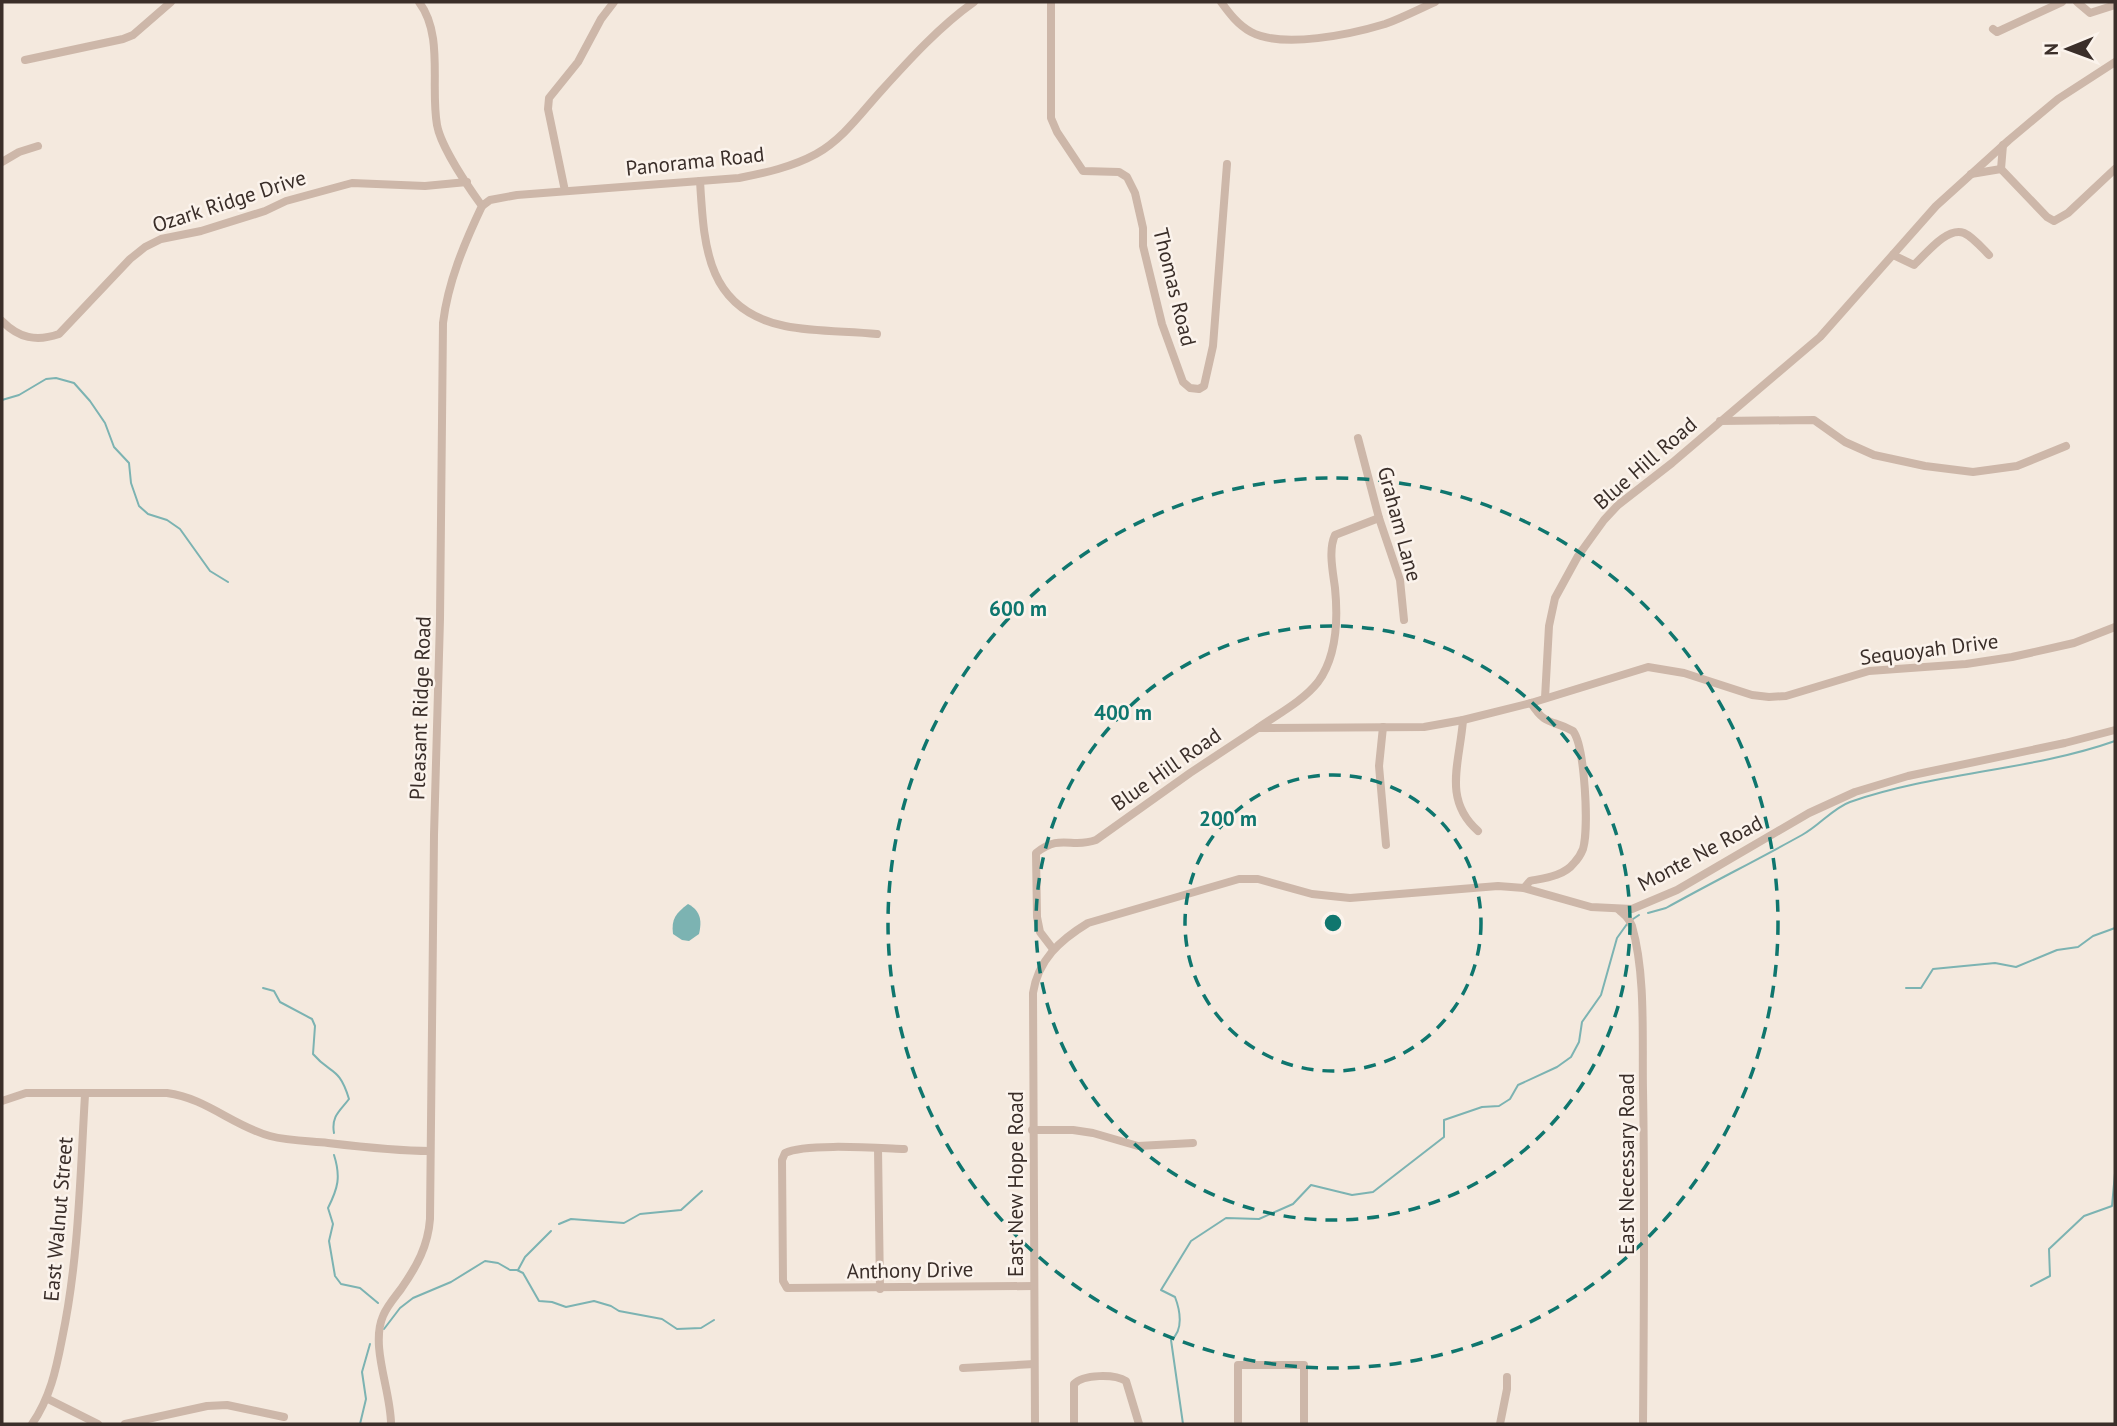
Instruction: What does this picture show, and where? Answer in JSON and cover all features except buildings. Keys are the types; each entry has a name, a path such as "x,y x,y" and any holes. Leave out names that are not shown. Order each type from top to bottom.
{"street":[{"path":"24,60 122,39 132,35 171,2"},
{"path":"419,2 428,18 432,36 438,128 444,144 482,206"},
{"path":"565,191 548,109 549,98 578,62 601,19 614,2"},
{"name":"Panorama Road","path":"482,206 490,200 503,197 766,173 817,153 839,137 921,49 974,2"},
{"name":"Thomas Road","path":"1051,2 1051,118 1083,171 1119,172 1132,184 1141,219 1145,254 1163,324 1183,382 1190,388 1199,389 1204,386 1213,346 1227,164"},
{"path":"1221,2 1237,22 1252,33 1270,38 1296,39 1388,23 1435,2"},
{"path":"1993,29 1997,32 2062,2"},
{"path":"2078,2 2090,13 2115,5"},
{"name":"Blue Hill Road","path":"1545,698 1551,612 1559,590 1578,556 1618,505 1672,463 1820,337 1937,206 2003,145 2058,99 2115,62"},
{"path":"2003,145 2001,169 2054,221 2068,213 2115,169"},
{"path":"2,162 19,152 38,146"},
{"path":"1971,174 2001,169"},
{"path":"700,181 704,240 709,261 721,284 741,306 758,317 784,326 877,334"},
{"name":"Ozark Ridge Drive","path":"2,321 16,333 30,339 45,340 59,334 122,267 145,247 161,239 201,231 265,211 309,193 352,183 425,186 467,182"},
{"name":"Pleasant Ridge Road","path":"391,1424 379,1342 380,1326 383,1316 426,1247 430,1219 443,323 446,296 454,272 482,206"},
{"path":"1893,256 1914,265 1947,234 1960,231 1989,255"},
{"path":"1720,421 1814,420 1845,442 1874,455 1973,472 2017,466 2066,446"},
{"name":"Graham Lane","path":"1358,438 1379,518 1400,580 1404,620"},
{"path":"1258,728 1295,703 1318,681 1326,666 1338,616 1332,562 1335,535 1379,518"},
{"name":"Sequoyah Drive","path":"1545,698 1648,667 1684,673 1752,695 1786,696 1869,671 1981,662 2033,653 2074,643 2115,627"},
{"path":"1258,728 1424,727 1463,720 1545,698"},
{"path":"1524,888 1530,881 1553,876 1573,866 1583,848 1584,836 1584,788 1579,743 1573,730 1547,722 1531,703"},
{"path":"1463,720 1456,794 1466,821 1478,831"},
{"path":"1383,727 1379,766 1386,845"},
{"name":"Blue Hill Road","path":"1053,949 1040,932 1037,918 1036,853 1048,843 1087,843 1096,840 1190,772 1258,728"},
{"name":"Monte Ne Road","path":"1053,949 1070,933 1088,923 1238,879 1258,879 1312,894 1350,898 1477,886 1524,888 1591,906 1619,910 1646,904 1676,890 1809,813 1855,792 1908,776 2115,730"},
{"name":"East Necessary Road","path":"1619,910 1629,918 1632,928 1640,979 1643,1035 1643,1424"},
{"name":"East New Hope Road","path":"1035,1424 1033,993 1040,968 1053,949"},
{"path":"2,1101 26,1093 186,1095 268,1135 376,1149 430,1151"},
{"name":"East Walnut Street","path":"33,1424 47,1399 60,1352 76,1262 85,1095"},
{"path":"1032,1130 1093,1133 1138,1146 1193,1143"},
{"path":"880,1289 878,1148 904,1149"},
{"name":"Anthony Drive","path":"878,1148 792,1149 785,1153 782,1160 783,1281 787,1288 1033,1286"},
{"path":"963,1368 1034,1364"},
{"path":"1238,1424 1238,1365 1304,1365 1304,1424"},
{"path":"1500,1424 1507,1377"},
{"path":"1074,1424 1074,1384 1082,1378 1120,1378 1126,1381 1139,1424"},
{"path":"47,1399 98,1424"},
{"path":"125,1424 207,1406 227,1405 284,1417"}],"water":[{"path":"688,904 696,910 700,921 699,934 689,941 673,934 675,917"}],"waterway":[{"path":"2,400 19,395 46,379 56,378 74,383 105,423 114,447 129,463 131,483 139,506 148,514 167,520 180,529 210,571 228,582"},
{"path":"1648,913 1666,908 1802,835 1850,802 1916,784 2050,759 2115,741"},
{"path":"1633,919 1639,915"},
{"path":"1183,1424 1171,1340 1178,1331 1179,1314 1175,1297 1161,1290 1191,1241 1226,1218 1259,1219 1293,1204 1311,1185 1352,1195 1373,1192 1444,1137 1444,1120 1482,1107 1499,1106 1510,1099 1518,1085 1557,1067 1571,1057 1579,1042 1582,1022 1601,995 1617,938 1627,924"},
{"path":"1906,988 1921,988 1933,969 1995,963 2016,967 2057,950 2078,947 2093,936 2115,928"},
{"path":"263,988 274,991 280,1002 312,1019 315,1026 313,1054 338,1076 349,1099 335,1118 334,1133"},
{"path":"334,1155 337,1182 328,1208 333,1224 329,1241 335,1276 341,1284 360,1288 378,1303"},
{"path":"2031,1286 2050,1276 2049,1249 2084,1216 2112,1206 2115,1173"},
{"path":"559,1224 571,1219 624,1223 640,1214 681,1210 702,1191"},
{"path":"518,1270 525,1257 551,1231"},
{"path":"384,1329 400,1308 413,1298 451,1282 485,1261 523,1273 539,1301 566,1307 594,1301 619,1311 662,1319 677,1329 701,1328 714,1320"},
{"path":"360,1424 366,1399 362,1372 370,1344"}]}
